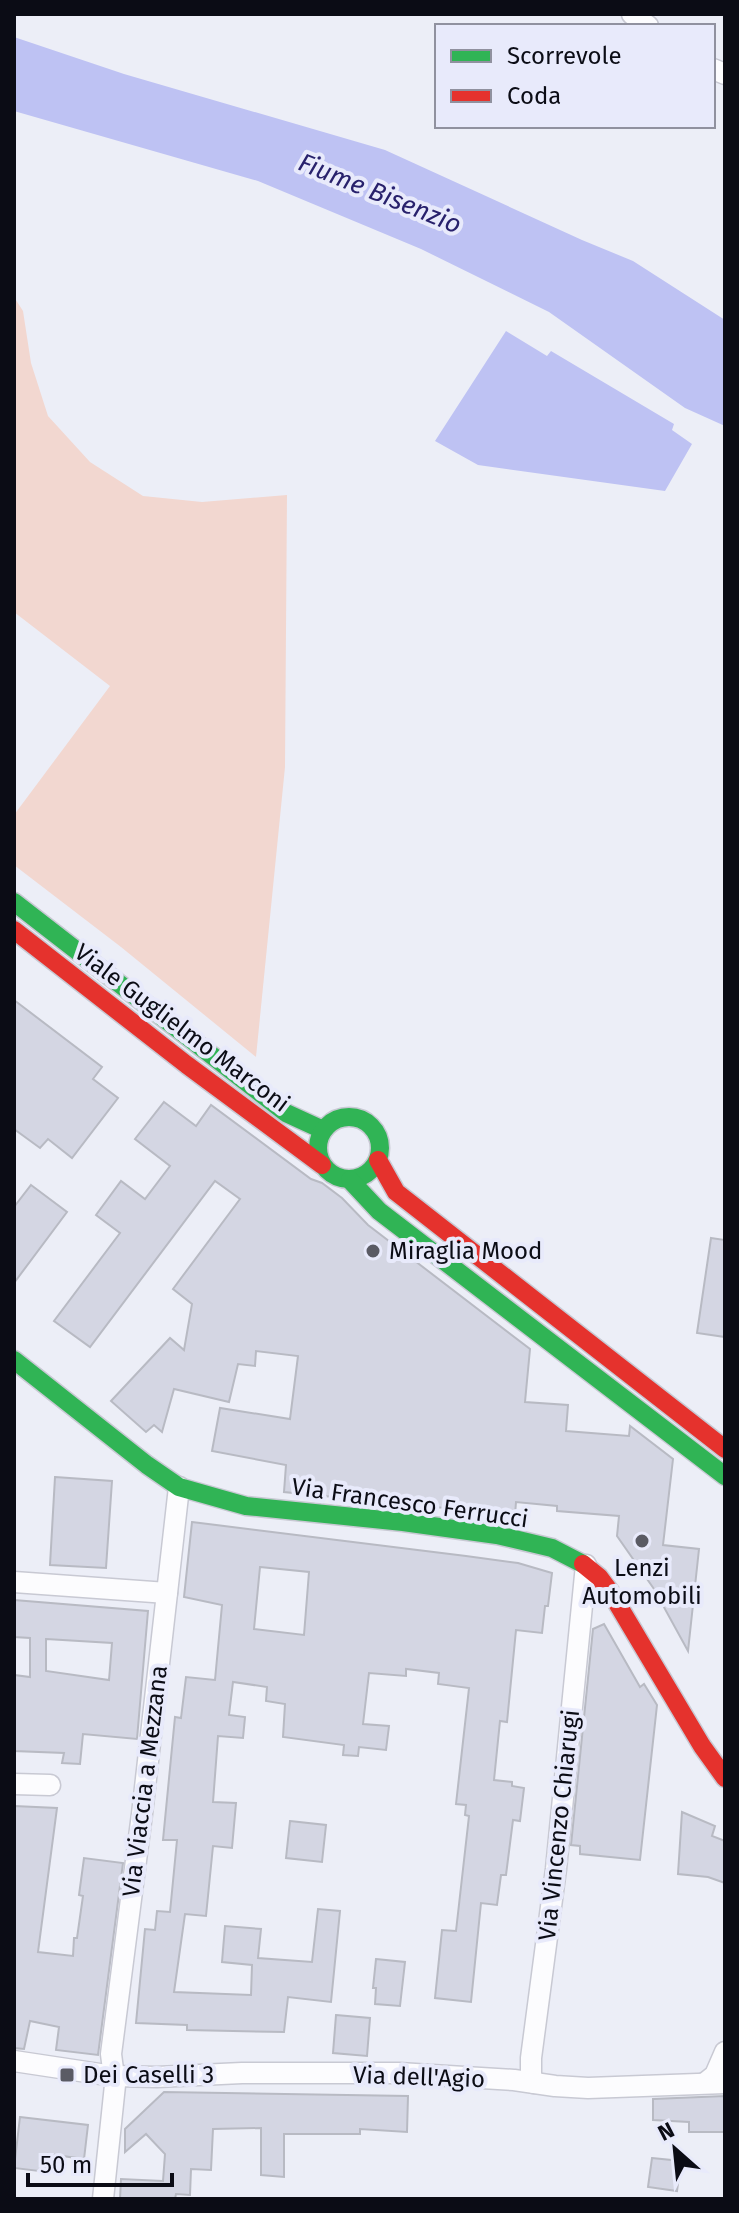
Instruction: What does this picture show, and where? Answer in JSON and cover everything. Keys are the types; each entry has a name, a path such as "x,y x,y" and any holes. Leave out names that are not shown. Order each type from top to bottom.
{"main road":[{"name":"Viale Guglielmo Marconi","path":"14,902 286,1113 323,1130"},
{"name":"Viale Guglielmo Marconi","path":"14,930 322,1165 328,1173 350,1180 379,1211 725,1476"},
{"path":"322,1165 317,1152 318,1142 323,1130 332,1121 348,1117 367,1122 380,1141 378,1160 370,1172 350,1180"},
{"path":"378,1160 396,1192 725,1449"},
{"name":"Via Francesco Ferrucci","path":"14,1360 179,1487 246,1506 497,1535 552,1548 586,1565 611,1593 702,1746 725,1778"}],"street":[{"name":"Via Viaccia a Mezzana","path":"103,2199 115,2085 111,2054 179,1487"},
{"name":"Via Vincenzo Chiarugi","path":"534,2083 531,2058 556,1869 586,1565"},
{"path":"14,1582 167,1593"},
{"path":"14,1784 50,1785"},
{"path":"715,2083 715,2075 725,2052"},
{"name":"Via dell'Agio","path":"14,2061 113,2076 399,2073 588,2088 715,2083"}],"shaded area":[{"path":"14,297 23,311 31,363 48,416 90,462 143,496 202,502 287,495 285,767 256,1057 14,865 14,815 110,686 14,612"}],"water":[{"name":"Fiume Bisenzio","path":"14,37 124,74 385,150 633,261 725,320 725,426 685,408 549,312 421,249 258,181 14,111"},
{"path":"506,331 547,356 551,351 674,424 672,430 692,444 665,491 478,465 435,441"}],"building":[{"path":"14,1000 102,1067 93,1079 118,1098 72,1158 48,1139 40,1148 14,1129"},
{"path":"164,1102 196,1126 211,1105 311,1179 342,1198 368,1225 530,1349 525,1402 568,1405 566,1431 629,1436 630,1426 673,1459 663,1545 699,1549 688,1651 654,1589 617,1536 619,1516 557,1511 557,1506 516,1502 515,1515 284,1492 286,1465 212,1451 220,1408 290,1419 298,1356 256,1351 255,1366 238,1364 229,1402 174,1389 162,1432 154,1425 146,1432 111,1401 170,1338 184,1350 192,1304 173,1289 240,1199 215,1181 90,1347 54,1321 120,1233 96,1215 121,1181 145,1199 170,1166 135,1139"},
{"path":"31,1185 67,1212 14,1283 14,1207"},
{"path":"711,1238 725,1240 725,1337 697,1333"},
{"path":"55,1477 112,1481 106,1568 50,1565"},
{"path":"192,1522 518,1563 552,1573 542,1633 516,1630 507,1722 500,1721 494,1780 512,1782 512,1786 524,1788 520,1821 513,1820 506,1875 501,1875 497,1905 481,1903 471,2002 435,1998 442,1930 456,1931 469,1816 465,1815 466,1805 456,1804 469,1688 438,1684 439,1673 406,1669 406,1676 369,1673 363,1724 389,1726 386,1750 359,1747 358,1756 343,1755 344,1745 283,1737 285,1704 266,1701 267,1687 233,1682 229,1715 245,1717 243,1738 218,1736 213,1802 236,1803 232,1848 213,1846 206,1916 185,1914 174,1992 251,1995 252,1965 222,1962 225,1926 261,1929 258,1958 312,1962 318,1909 340,1911 331,2002 288,1997 284,2032 187,2030 187,2025 136,2023 145,1929 155,1930 157,1911 170,1912 177,1840 163,1840 175,1717 181,1718 186,1677 215,1680 222,1605 184,1597","holes":["260,1567 309,1572 304,1635 254,1629"]},
{"path":"14,1600 148,1611 137,1739 83,1734 80,1764 62,1763 64,1753 14,1751 14,1675 30,1677 30,1638 14,1637","holes":["46,1639 112,1643 109,1680 46,1671"]},
{"path":"604,1624 640,1687 644,1684 657,1705 640,1860 580,1854 580,1846 571,1845 593,1629"},
{"path":"14,1806 57,1808 38,1952 73,1956 83,1896 79,1895 84,1858 123,1863 98,2055 56,2050 59,2027 30,2021 24,2049 14,2048"},
{"path":"682,1812 715,1826 712,1836 725,1841 725,1883 708,1877 678,1874"},
{"path":"290,1821 326,1825 322,1862 286,1858"},
{"path":"376,1959 405,1962 400,2006 375,2004"},
{"path":"336,2015 370,2018 367,2056 333,2053"},
{"path":"164,2092 408,2096 407,2132 360,2129 360,2134 284,2134 284,2177 261,2175 261,2128 213,2129 211,2170 191,2169 190,2195 176,2194 175,2199 120,2199 121,2179 163,2181 165,2154 146,2134 125,2152 125,2129"},
{"path":"725,2096 725,2132 689,2132 689,2122 653,2120 653,2099"},
{"path":"20,2117 88,2125 84,2159 48,2154 47,2172 14,2168"},
{"path":"652,2158 681,2161 677,2191 648,2187"}],"traffic: fast":[{"path":"14,902 286,1113 323,1130"},
{"path":"343,1117 355,1117 371,1126 378,1136 380,1148 378,1160 371,1170 355,1179 343,1179 323,1165 318,1154 318,1142 332,1122 343,1117"},
{"path":"350,1180 379,1211 725,1476"},
{"path":"14,1360 179,1487 246,1506 497,1535 552,1548 583,1564"}],"traffic: jam":[{"path":"14,930 322,1165"},
{"path":"378,1160 396,1192 725,1449"},
{"path":"583,1564 599,1577 611,1593 702,1746 725,1778"}],"place":[{"name":"Miraglia Mood","path":"373,1251"},
{"name":"Lenzi Automobili","path":"642,1541"},
{"name":"Dei Caselli 3","path":"67,2075"}]}
